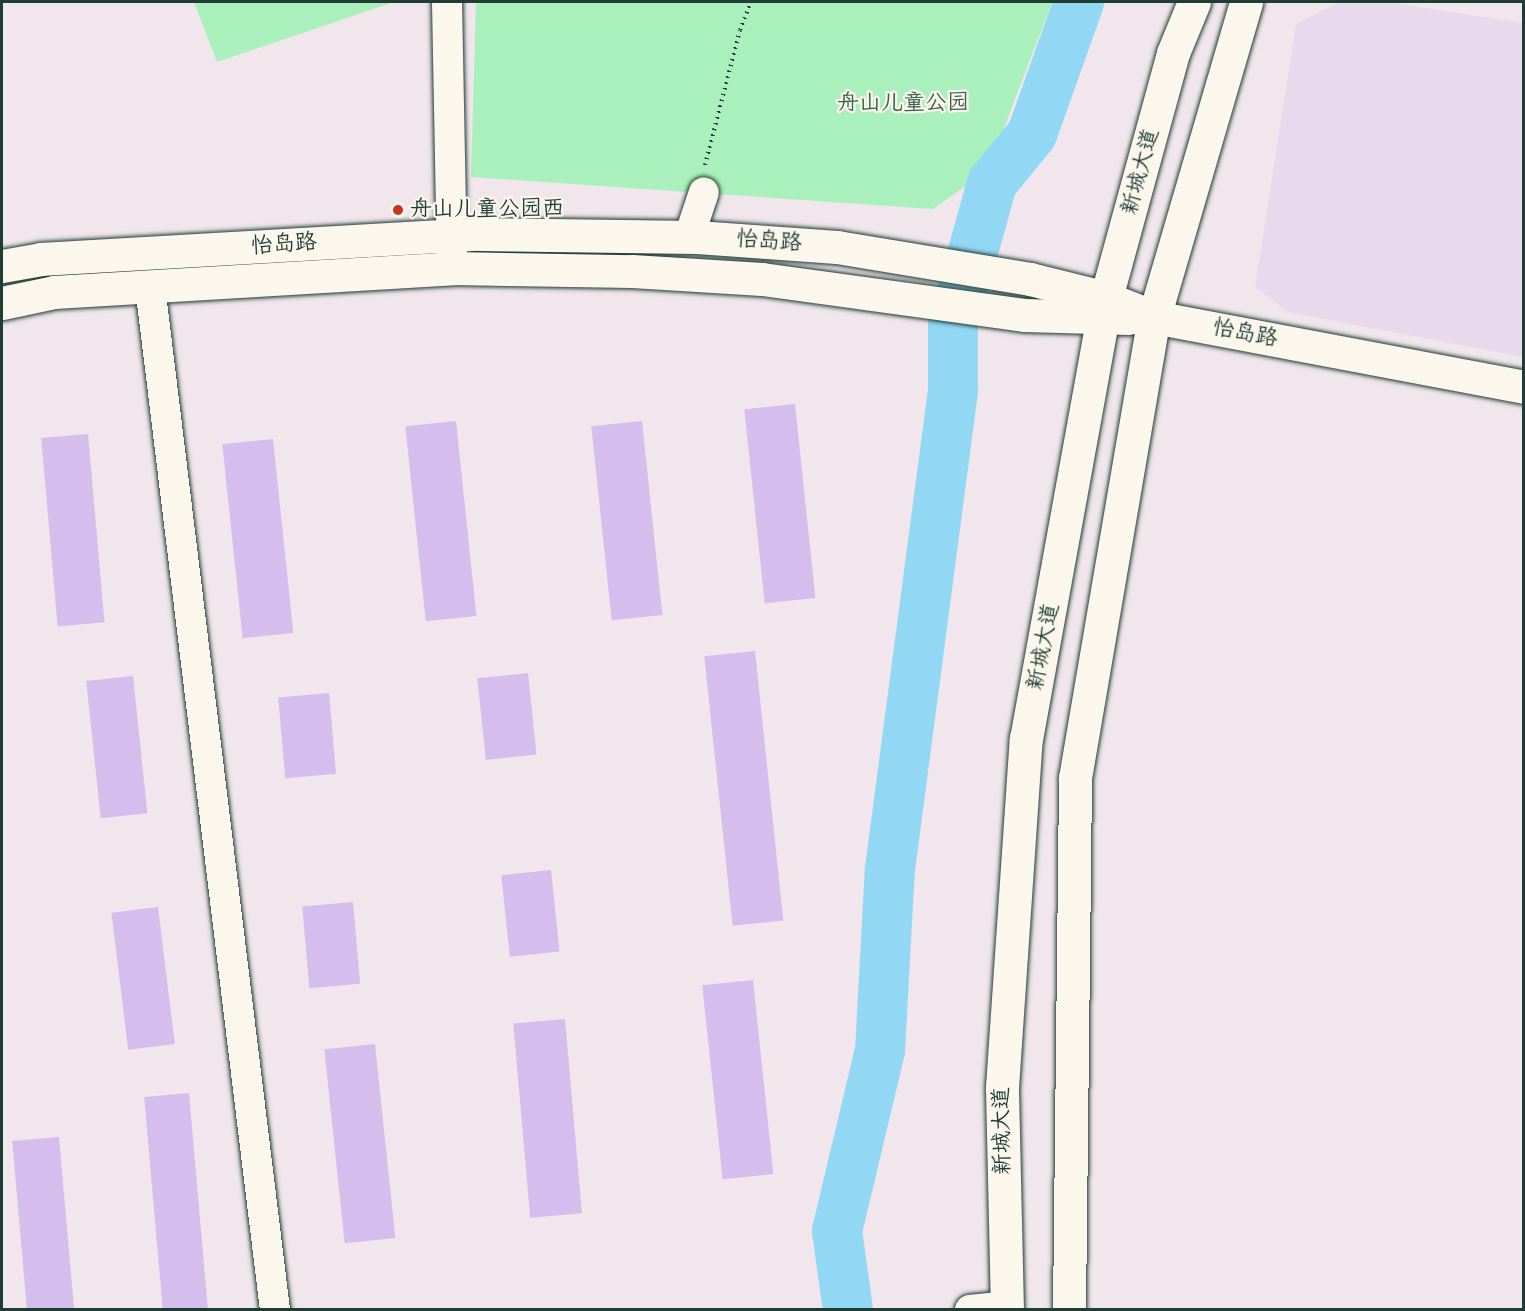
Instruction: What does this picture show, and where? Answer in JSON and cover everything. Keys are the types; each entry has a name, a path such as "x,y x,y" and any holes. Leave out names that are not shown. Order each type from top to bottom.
{"street":[{"path":"447,2 453,268"},
{"name":"新城大道","path":"1007,1308 1002,1087 1026,739 1103,309 1173,53 1194,2"},
{"path":"1070,1310 1075,778 1154,317 1246,2"},
{"path":"689,237 704,192"},
{"name":"怡岛路","path":"2,266 40,259 451,235 689,237 837,247 1030,279 1103,309 1524,387"},
{"path":"2,303 54,292 453,268 751,278 1024,315 1103,309"},
{"path":"150,286 274,1310"},
{"path":"970,1310 1007,1308"}],"path":[{"path":"704,192 703,171 740,30 752,2"}],"shaded area":[{"path":"1339,2 1387,2 1523,23 1523,357 1288,312 1255,287 1296,24"}],"green space":[{"path":"194,2 394,2 217,62"},
{"name":"舟山儿童公园","path":"476,2 1052,2 988,170 933,209 471,177"}],"building":[{"path":"795,404 815,598 765,603 744,409"},
{"path":"456,421 476,616 426,621 405,426"},
{"path":"642,421 662,615 612,620 591,426"},
{"path":"88,434 104,622 58,626 41,438"},
{"path":"273,439 293,633 243,638 222,444"},
{"path":"755,651 783,921 733,926 704,656"},
{"path":"528,673 537,755 486,760 477,678"},
{"path":"133,676 147,813 101,818 86,681"},
{"path":"329,693 336,774 285,778 278,697"},
{"path":"551,870 560,952 510,957 501,875"},
{"path":"353,902 360,984 309,988 302,906"},
{"path":"158,907 175,1044 128,1050 111,913"},
{"path":"753,980 773,1174 723,1179 702,985"},
{"path":"565,1019 582,1213 530,1218 513,1024"},
{"path":"375,1044 395,1238 345,1243 324,1049"},
{"path":"189,1093 208,1310 163,1310 144,1097"},
{"path":"59,1137 74,1310 27,1310 12,1141"}],"waterway":[{"path":"848,1310 837,1231 880,1051 890,869 953,389 953,324 992,183 1032,134 1079,2"}],"place":[{"name":"舟山儿童公园西","path":"398,210"}]}
